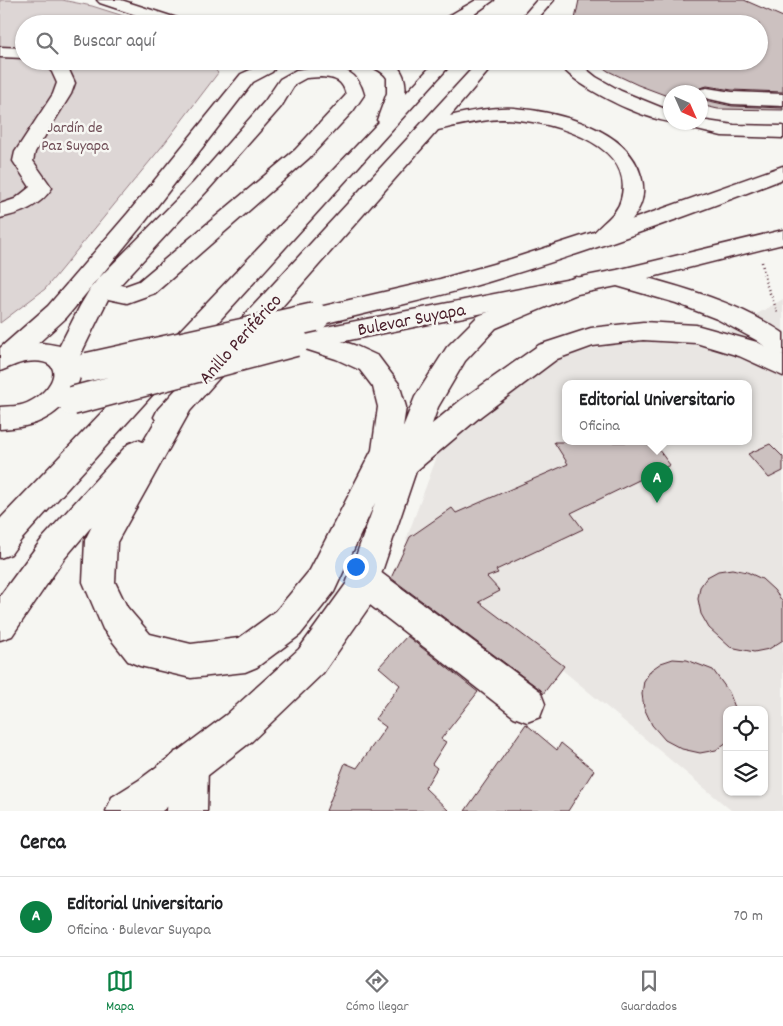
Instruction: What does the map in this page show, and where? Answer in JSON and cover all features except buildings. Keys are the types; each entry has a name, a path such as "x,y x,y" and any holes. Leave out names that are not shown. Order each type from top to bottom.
{"main road":[{"path":"105,0 152,15"},
{"path":"464,15 486,0"},
{"path":"489,15 503,0"},
{"path":"537,15 552,4"},
{"path":"0,52 15,53"},
{"path":"0,211 28,202 36,195 40,188 38,180 27,169 23,161 25,152 62,94 66,83 60,70"},
{"path":"136,218 132,213 132,207 237,77 238,70"},
{"path":"3,359 58,312 136,218 247,78 261,70"},
{"path":"383,129 398,90 396,75 391,70"},
{"name":"Anillo Periférico","path":"0,544 438,70"},
{"name":"Anillo Periférico","path":"0,624 53,549 180,404 481,70"},
{"path":"575,70 588,81 622,100 663,115"},
{"path":"2,420 19,418 42,409 62,392 67,382 69,365 92,306 102,290 201,186 274,103 278,92 290,79 314,71 336,75 352,83 355,95 351,101 302,154 147,287 127,295 102,290"},
{"path":"708,93 732,98 783,100"},
{"path":"430,126 485,115 512,114 565,123 591,134 613,147 625,160 633,175 634,193 628,210 602,237"},
{"path":"708,128 755,133 783,132"},
{"name":"Bulevar Suyapa","path":"42,409 305,333 602,237 729,193 783,172"},
{"name":"Bulevar Suyapa","path":"69,365 305,333 617,278 780,238"},
{"path":"617,278 683,296 725,312 771,336 783,346"},
{"path":"126,811 153,794 239,728 310,661 359,593 426,405 456,354 487,322 576,285"},
{"path":"58,312 54,333 69,365"},
{"path":"405,464 472,408 548,352 591,336 643,331 696,334 748,349 783,366"},
{"path":"180,404 101,540 99,582 115,618 140,649 191,662 245,655 288,623 322,581 386,450 392,407 386,384 369,363 305,333"},
{"path":"3,359 33,351 46,352 69,365"},
{"path":"0,517 112,421"},
{"path":"364,580 527,704"},
{"path":"187,811 189,766"}],"path":[{"path":"750,246 761,256 765,281 780,316"}],"shaded area":[{"path":"783,299 783,811 732,811 406,540 442,443 515,383 565,356 629,340 702,346"}],"green space":[{"name":"Jardín de Paz Suyapa","path":"0,0 62,0 92,6 120,15 15,15 15,70 216,70 218,73 164,144 45,289 0,323"}],"place":[{"name":"Editorial Universitario","path":"657,503"}]}
